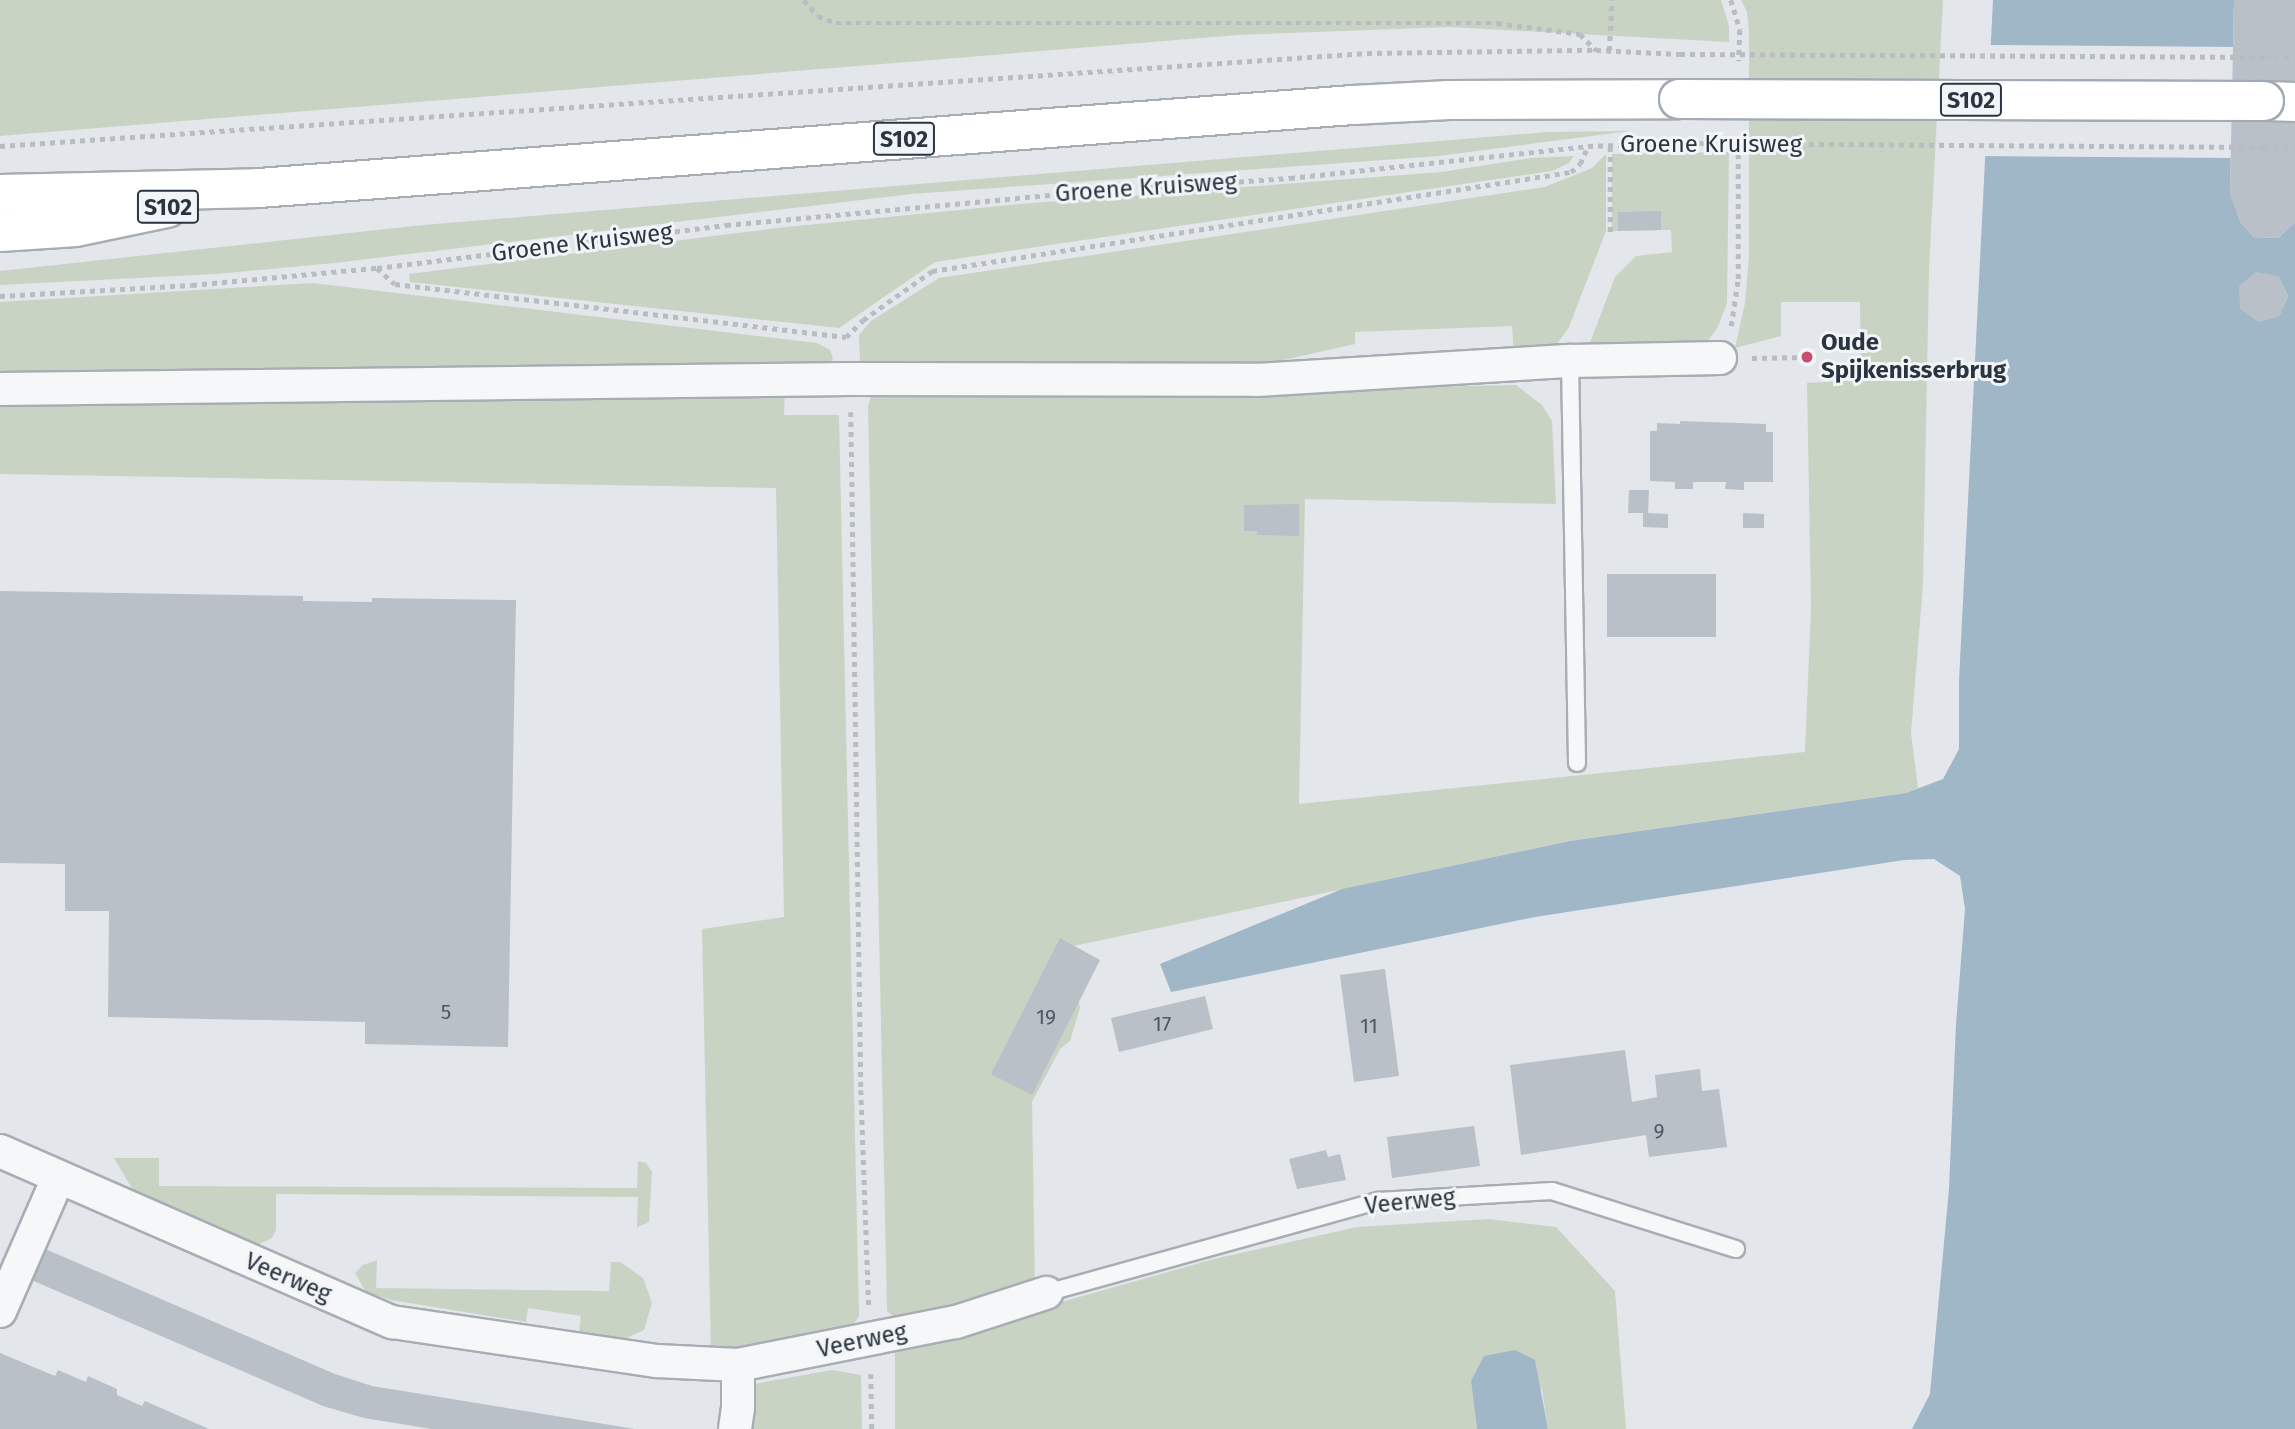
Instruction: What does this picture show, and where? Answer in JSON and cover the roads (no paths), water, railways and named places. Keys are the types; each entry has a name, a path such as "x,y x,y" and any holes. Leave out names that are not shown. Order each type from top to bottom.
{"main road":[{"name":"Groene Kruisweg","path":"0,194 260,188 1449,100 2295,102"},
{"name":"Groene Kruisweg","path":"0,232 76,227 260,188"}],"street":[{"path":"0,389 850,379 1257,380 1570,361 1720,358"},
{"name":"Veerweg","path":"0,1151 392,1322 657,1361 738,1365 814,1352 870,1337 956,1322 1046,1293"},
{"path":"0,1311 58,1178"},
{"path":"735,1429 738,1365"}],"lane":[{"path":"1570,361 1577,763"},
{"name":"Veerweg","path":"1046,1293 1378,1201 1552,1191 1736,1249"}],"water":[{"path":"1993,0 2234,0 2230,193 2241,223 2254,237 2278,238 2295,222 2295,1429 1912,1429 1930,1394 1949,1189 1956,1024 1965,909 1960,876 1934,859 1904,860 1535,917 1171,992 1160,964 1342,889 1570,841 1906,793 1943,779 1959,749 1959,681","holes":["2278,276 2288,296 2279,316 2258,322"]},
{"path":"1515,1350 1535,1360 1548,1429 1477,1429 1471,1381 1484,1356"}],"place":[{"name":"Oude Spijkenisserbrug","path":"1807,357"}]}
